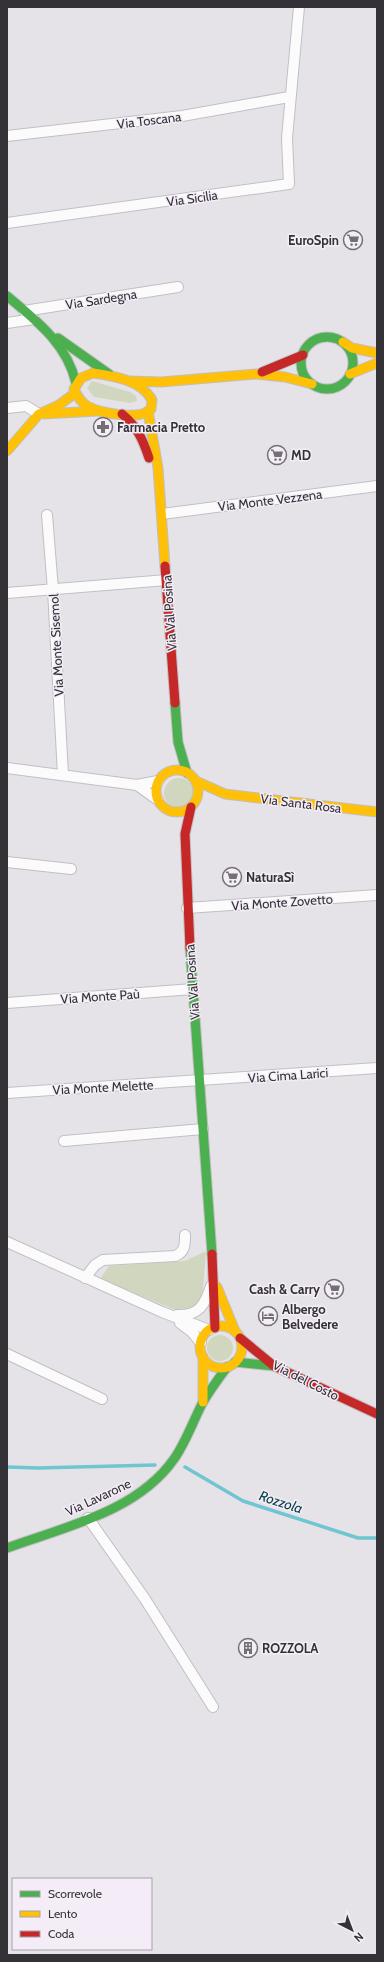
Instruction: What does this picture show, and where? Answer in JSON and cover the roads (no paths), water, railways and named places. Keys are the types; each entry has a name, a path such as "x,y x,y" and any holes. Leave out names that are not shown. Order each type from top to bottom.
{"main road":[{"path":"7,296 45,329 114,378"},
{"path":"45,329 64,352 73,369 76,383"},
{"path":"312,384 302,371 303,355 307,347 314,341 323,338 333,338 352,348 377,353"},
{"path":"342,342 351,353 352,367 350,374"},
{"path":"256,374 284,364 303,355"},
{"path":"97,411 88,406 75,394 74,389 76,383 83,375 93,373 126,381 161,382 256,374 285,377 318,387 333,388 340,385 350,374 377,363"},
{"path":"169,391 198,380"},
{"name":"Via Val Posina","path":"126,381 144,389 150,396 150,409 158,468 158,484 162,514 178,742 187,773"},
{"path":"7,451 39,414 59,405 75,394"},
{"path":"39,414 97,411 122,414 150,409 160,398"},
{"name":"Via Val Posina","path":"122,414 132,422 142,434 158,484"},
{"name":"Via Val Posina","path":"172,764 178,742"},
{"path":"185,834 170,811 158,800 156,788 158,781 172,764 196,780"},
{"name":"Via Val Posina","path":"196,780 198,792 185,834 187,908 213,1276 212,1329"},
{"name":"Via Santa Rosa","path":"196,780 225,794 377,812"},
{"name":"Via Santa Rosa","path":"193,805 225,794"},
{"path":"170,811 181,812 193,805"},
{"name":"Via Val Posina","path":"213,1276 237,1335"},
{"path":"231,1365 241,1351 237,1335 225,1327 212,1329 204,1336 201,1343 203,1357 213,1366 274,1366"},
{"name":"Via del Costo","path":"237,1335 274,1366 377,1414"},
{"name":"Via Lavarone","path":"203,1357 203,1402"},
{"name":"Via Lavarone","path":"7,1548 88,1518 129,1499 151,1484 169,1466 193,1426 203,1402 231,1365"}],"street":[{"path":"289,97 299,7"},
{"name":"Via Toscana","path":"7,136 182,116 289,97"},
{"name":"Via Sicilia","path":"7,223 290,184 287,138 289,97"},
{"name":"Via Sardegna","path":"24,311 178,287"},
{"path":"7,322 34,319"},
{"path":"7,408 26,406 39,414"},
{"name":"Via Monte Vezzena","path":"162,514 377,486"},
{"name":"Via Monte Sisemol","path":"46,515 53,590 63,775"},
{"path":"7,593 167,580"},
{"path":"7,768 137,785 158,781"},
{"path":"137,785 158,800"},
{"path":"7,862 71,869"},
{"name":"Via Monte Zovetto","path":"187,908 377,895"},
{"name":"Via Monte Paù","path":"7,1003 193,989"},
{"name":"Via Cima Larici","path":"199,1082 377,1068"},
{"name":"Via Monte Melette","path":"7,1093 199,1082"},
{"path":"64,1141 203,1129"},
{"path":"85,1278 95,1265 102,1260 175,1256 181,1254 184,1247 185,1235"},
{"path":"7,1242 167,1314 212,1329"},
{"path":"167,1314 189,1316 199,1310 208,1295 213,1276"},
{"path":"167,1314 192,1332 201,1343"},
{"path":"7,1354 102,1399"},
{"path":"88,1518 145,1599 213,1708"}],"waterway":[{"name":"Rozzola","path":"7,1467 38,1468 155,1465"},
{"name":"Rozzola","path":"185,1467 243,1501 358,1538 377,1538"}],"place":[{"name":"EuroSpin","path":"353,240"},
{"name":"Farmacia Pretto","path":"103,427"},
{"name":"MD","path":"277,455"},
{"name":"NaturaSì","path":"232,877"},
{"name":"Cash & Carry","path":"334,1289"},
{"name":"Albergo Belvedere","path":"268,1316"},
{"name":"ROZZOLA","path":"248,1648"}]}
